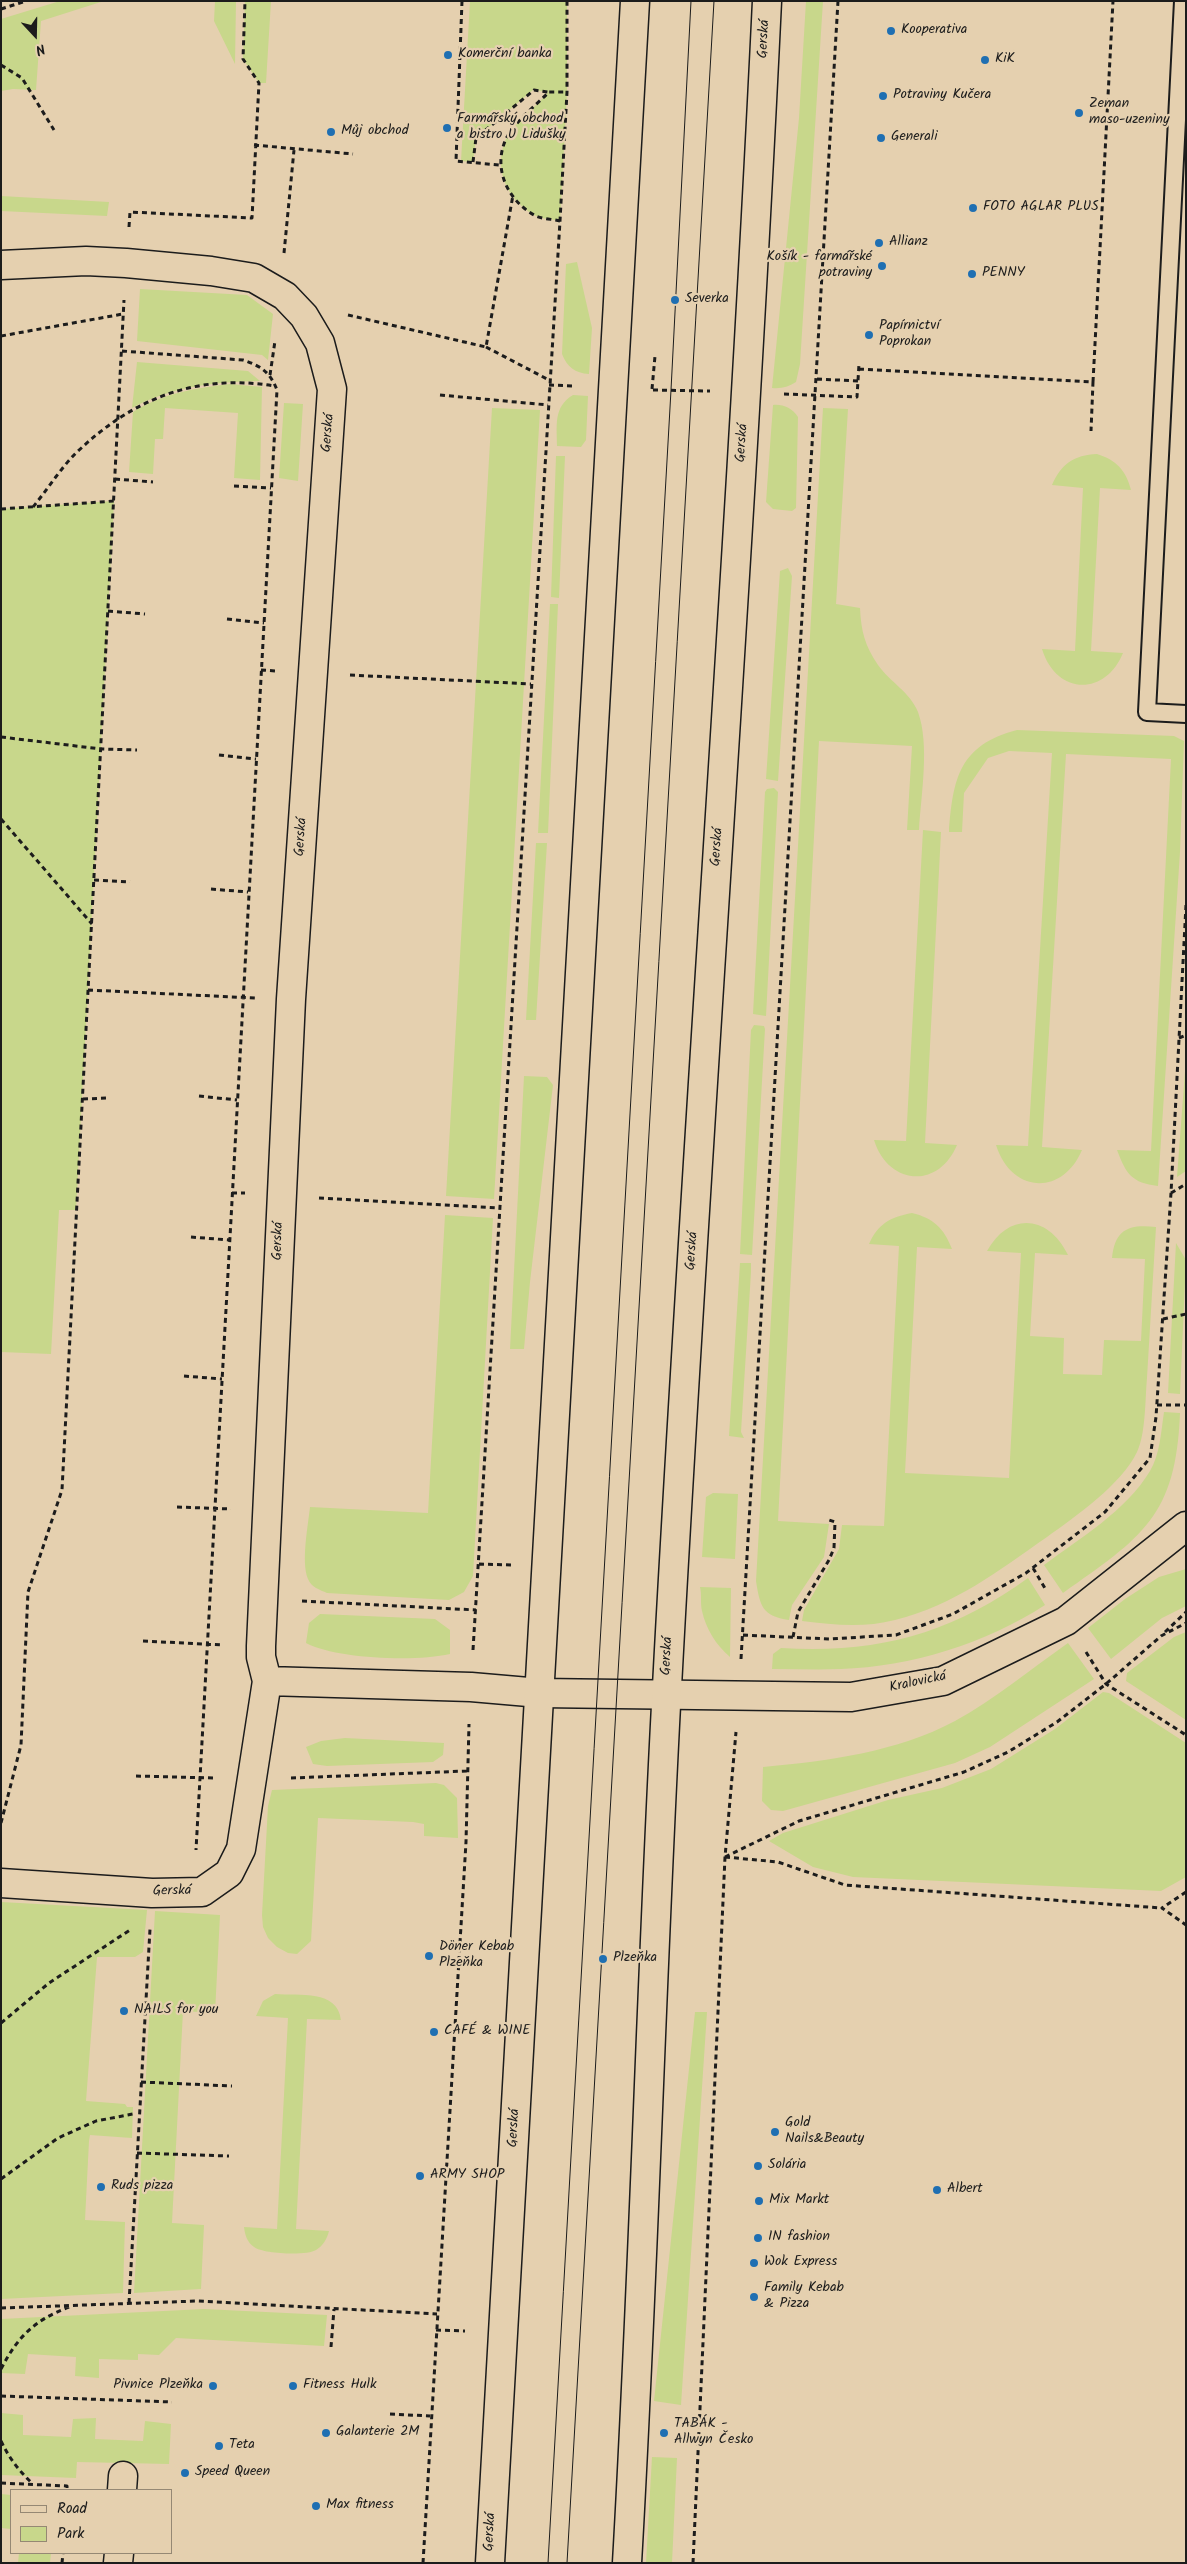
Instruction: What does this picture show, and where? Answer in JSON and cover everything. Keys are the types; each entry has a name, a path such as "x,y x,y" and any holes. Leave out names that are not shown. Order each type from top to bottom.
{"street":[{"name":"Gerská","path":"490,2563 635,1"},
{"name":"Gerská","path":"628,2563 639,2359 666,1693 753,292 767,1"},
{"name":"Gerská","path":"1,265 86,261 126,263 211,271 254,278 286,298 304,316 320,343 332,389 291,999 281,1196 261,1646 261,1657 267,1680 241,1849 229,1874 202,1892 152,1893 1,1883"},
{"name":"Kralovická","path":"666,1693 739,1697 850,1697 943,1681 1066,1621 1186,1526"},
{"name":"Gerská","path":"267,1680 471,1687 540,1693 666,1693"}],"lane":[{"path":"1183,1 1147,712 1186,714"}],"path":[{"path":"1,9 26,1"},
{"path":"1,1823 20,1745 28,1592 62,1490 117,418 130,212 252,218 254,145 259,83 243,59 245,1"},
{"path":"462,1 456,161 499,165"},
{"path":"423,2563 430,2416 466,1842 471,1687 568,92 567,1"},
{"path":"693,2563 725,1857 743,1635 838,1"},
{"path":"1092,431 1113,1"},
{"path":"1,65 22,78 54,130"},
{"path":"473,162 476,138 534,90 568,92"},
{"path":"548,92 521,119 507,137 499,165 508,190 520,204 535,216 560,221"},
{"path":"254,145 353,154"},
{"path":"294,150 286,298 486,347 549,380"},
{"path":"486,347 513,195"},
{"path":"1,336 123,314"},
{"path":"122,351 243,360 260,366 270,375 275,386 264,623 194,1892"},
{"path":"832,396 857,397 859,364"},
{"path":"859,369 1093,382"},
{"path":"817,379 858,380"},
{"path":"33,507 75,454 117,418 152,398 192,388 240,383 275,386"},
{"path":"440,395 548,405"},
{"path":"115,479 153,482"},
{"path":"234,486 271,488"},
{"path":"1,509 114,501"},
{"path":"108,611 145,614"},
{"path":"227,619 264,623"},
{"path":"261,670 531,684"},
{"path":"1,737 101,749 137,750"},
{"path":"219,755 256,759"},
{"path":"1,819 92,924"},
{"path":"94,880 130,882"},
{"path":"211,889 248,892"},
{"path":"743,1635 828,1639 896,1635 953,1614 1026,1573 1105,1512 1150,1458 1157,1405 1163,1319 1186,904"},
{"path":"88,990 291,999"},
{"path":"1179,1038 1186,1035"},
{"path":"199,1096 237,1100"},
{"path":"83,1099 108,1098"},
{"path":"1171,1193 1186,1184"},
{"path":"232,1193 501,1208"},
{"path":"191,1237 229,1240"},
{"path":"1163,1319 1186,1314"},
{"path":"184,1376 222,1379"},
{"path":"1157,1405 1186,1405"},
{"path":"793,1637 798,1612 829,1560 834,1548 835,1522 829,1520"},
{"path":"479,1564 511,1565"},
{"path":"302,1601 476,1610"},
{"path":"725,1857 799,1821 964,1772 1008,1752 1057,1722 1106,1684 1186,1612"},
{"path":"1066,1621 1106,1684 1186,1735"},
{"path":"1161,1636 1186,1622"},
{"path":"143,1641 261,1646"},
{"path":"136,1776 252,1780 467,1771"},
{"path":"725,1857 778,1862 845,1885 1162,1908 1186,1925"},
{"path":"1162,1908 1186,1892"},
{"path":"1,2023 49,1983 135,1926"},
{"path":"129,2303 148,1954"},
{"path":"141,2082 232,2086"},
{"path":"1,2179 58,2138 96,2121 133,2114"},
{"path":"137,2153 229,2156"},
{"path":"1,2308 197,2301 437,2314"},
{"path":"1,2369 11,2349 28,2329 49,2315 72,2306"},
{"path":"331,2347 334,2309"},
{"path":"1,2396 172,2402"},
{"path":"390,2414 430,2416"},
{"path":"1,2441 20,2472 34,2484"},
{"path":"1,2483 67,2486 67,2489"}],"green space":[{"path":"60,1 104,1 41,21 36,90 13,89 1,91 1,19"},
{"path":"215,1 236,1 235,64 214,21"},
{"path":"245,1 271,1 266,83 259,83 243,59"},
{"path":"470,1 567,1 567,92 560,221 534,215 524,208 509,191 504,181 502,170 501,159 507,137 548,92 533,90 476,138 473,162 461,161"},
{"path":"806,1 823,1 800,364 796,382 784,387 772,388 799,118"},
{"path":"1,196 109,202 107,216 1,211"},
{"path":"577,262 592,328 589,374 572,368 562,354 566,264"},
{"path":"140,289 247,295 273,314 268,360 262,355 137,341"},
{"path":"137,362 248,371 260,381 210,384 178,390 132,408"},
{"path":"230,384 262,387 260,480 234,478 238,413 165,408 163,439 155,439 153,474 129,472 133,412 168,396"},
{"path":"573,395 588,396 586,440 581,447 557,446 559,411 562,405"},
{"path":"284,403 303,404 298,481 279,478"},
{"path":"773,405 787,407 798,417 796,508 792,511 773,509 766,502"},
{"path":"492,408 540,410 494,1199 446,1196"},
{"path":"823,408 848,409 836,604 860,608 864,638 870,651 878,665 905,693 918,712 924,739 924,770 919,830 907,830 912,746 819,741 778,1521 829,1524 824,1557 792,1605 789,1620 773,1616 764,1608 759,1597 756,1581"},
{"path":"1097,454 1110,459 1123,471 1131,490 1100,488 1091,651 1123,653 1115,667 1105,677 1093,683 1081,685 1069,682 1058,675 1049,664 1042,649 1075,651 1083,488 1052,485 1060,471 1069,462 1082,456"},
{"path":"556,456 565,456 559,598 551,597"},
{"path":"114,501 76,1210 59,1210 51,1354 1,1352 1,509"},
{"path":"788,568 792,576 778,781 766,779 780,571"},
{"path":"550,604 558,604 548,833 538,833"},
{"path":"1017,730 1174,736 1184,741 1180,852 1158,1186 1149,1185 1131,1176 1117,1150 1151,1151 1171,759 1066,754 1042,1147 1082,1150 1073,1165 1062,1176 1050,1182 1037,1183 1025,1180 1013,1173 1003,1161 996,1145 1028,1146 1052,753 1009,751 988,758 964,793 962,832 949,832 953,796 957,780 971,755 982,745"},
{"path":"774,788 778,792 766,1016 753,1014 765,792 767,789"},
{"path":"923,830 941,832 925,1143 957,1145 949,1160 938,1170 926,1175 914,1176 901,1173 890,1166 881,1155 874,1140 906,1141"},
{"path":"536,843 547,843 536,1020 526,1020"},
{"path":"754,1025 764,1026 765,1029 752,1255 740,1254 751,1030"},
{"path":"1186,1058 1186,1171 1177,1177"},
{"path":"524,1076 547,1077 553,1085 524,1349 510,1349"},
{"path":"912,1213 926,1218 937,1225 952,1249 917,1247 905,1473 1009,1478 1021,1253 987,1251 996,1238 1006,1229 1017,1224 1029,1223 1040,1226 1050,1232 1060,1242 1068,1255 1035,1253 1030,1336 1064,1338 1063,1374 1102,1375 1104,1340 1141,1341 1145,1259 1112,1258 1116,1240 1125,1230 1131,1228 1138,1226 1156,1227 1145,1416 1140,1444 1130,1464 1121,1476 1097,1499 1071,1520 1011,1562 957,1596 917,1614 883,1623 849,1625 802,1621 804,1610 839,1549 842,1525 884,1526 899,1246 869,1244 876,1231 886,1222"},
{"path":"445,1215 493,1218 473,1576 464,1592 449,1600 327,1593 311,1584 306,1572 306,1544 310,1507 428,1513"},
{"path":"1176,1243 1186,1260 1180,1394 1168,1393"},
{"path":"740,1263 751,1263 741,1432 744,1438 729,1436"},
{"path":"1164,1412 1180,1413 1177,1448 1171,1477 1162,1501 1150,1521 1134,1539 1063,1593 1044,1565 1102,1523 1140,1485 1150,1471 1156,1457"},
{"path":"713,1493 738,1494 735,1559 702,1557 706,1497"},
{"path":"1186,1569 1186,1606 1162,1618 1111,1659 1088,1628 1125,1599 1159,1577"},
{"path":"1028,1578 1045,1605 998,1631 973,1641 921,1658 894,1664 832,1669 772,1669 773,1654 781,1648 816,1649 849,1647 881,1643 911,1636 941,1626 970,1613"},
{"path":"700,1587 731,1588 730,1657 716,1642 706,1624 701,1608"},
{"path":"320,1614 435,1619 450,1630 450,1654 417,1658 377,1658 337,1653 320,1648 306,1643 309,1623"},
{"path":"1186,1632 1186,1720 1126,1681 1127,1673 1174,1637"},
{"path":"1068,1643 1094,1679 990,1747 955,1763 783,1811 771,1810 762,1801 763,1767 812,1762 862,1753 886,1748 933,1732 955,1721 1013,1684"},
{"path":"1103,1692 1109,1693 1186,1743 1186,1877 1161,1891 853,1877 813,1867 769,1841 783,1833 888,1800 942,1788 991,1769 1055,1729"},
{"path":"345,1738 444,1743 443,1755 433,1762 327,1766 313,1764 306,1747 321,1741"},
{"path":"436,1783 444,1785 457,1798 458,1838 424,1836 424,1824 413,1822 318,1818 311,1941 297,1954 288,1953 277,1947 268,1938 263,1927 262,1915 268,1806 272,1790"},
{"path":"1,1902 147,1910 143,1952 135,1957 97,1957 86,2101 125,2104 127,2107 133,2107 132,2138 90,2135 89,2141 85,2220 125,2222 123,2293 1,2299"},
{"path":"155,1911 220,1915 215,2013 183,2011 172,2223 204,2225 201,2289 134,2293"},
{"path":"275,1994 316,1996 325,1999 333,2003 338,2010 341,2020 307,2019 296,2229 329,2231 326,2239 316,2250 295,2254 275,2253 254,2247 248,2241 244,2227 277,2229 288,2018 256,2016 263,2001"},
{"path":"695,2012 707,2012 681,2405 654,2401"},
{"path":"204,2309 327,2315 324,2346 176,2338 159,2355 138,2354 138,2360 99,2359 99,2378 75,2376 76,2357 28,2354 25,2374 1,2373 1,2319"},
{"path":"1,2413 23,2415 23,2435 71,2437 73,2419 96,2418 95,2439 143,2441 145,2421 171,2424 169,2464 77,2462 76,2478 1,2475"},
{"path":"652,2457 677,2458 672,2563 646,2563"},
{"path":"1,2494 10,2495 10,2529 1,2528"},
{"path":"19,2554 51,2554 50,2563 18,2563"}],"tram line":[{"path":"548,2563 671,390 691,1"},
{"path":"567,2563 714,1"}],"place":[{"name":"Kooperativa","path":"891,31"},
{"name":"Komerční banka","path":"448,55"},
{"name":"KiK","path":"985,60"},
{"name":"Potraviny Kučera","path":"883,96"},
{"name":"Zeman maso-uzeniny","path":"1079,113"},
{"name":"Farmářský obchod a bistro U Lidušky","path":"447,128"},
{"name":"Můj obchod","path":"331,132"},
{"name":"Generali","path":"881,138"},
{"name":"FOTO AGLAR PLUS","path":"973,208"},
{"name":"Allianz","path":"879,243"},
{"name":"Košík - farmářské potraviny","path":"882,266"},
{"name":"PENNY","path":"972,274"},
{"name":"Severka","path":"675,300"},
{"name":"Papírnictví Poprokan","path":"869,335"},
{"name":"Döner Kebab Plzeňka","path":"429,1956"},
{"name":"Plzeňka","path":"603,1959"},
{"name":"NAILS for you","path":"124,2011"},
{"name":"CAFÉ & WINE","path":"434,2032"},
{"name":"Gold Nails&Beauty","path":"775,2132"},
{"name":"Solária","path":"758,2166"},
{"name":"ARMY SHOP","path":"420,2176"},
{"name":"Ruds pizza","path":"101,2187"},
{"name":"Albert","path":"937,2190"},
{"name":"Mix Markt","path":"759,2201"},
{"name":"IN fashion","path":"758,2238"},
{"name":"Wok Express","path":"754,2263"},
{"name":"Family Kebab & Pizza","path":"754,2297"},
{"name":"Pivnice Plzeňka","path":"213,2386"},
{"name":"Fitness Hulk","path":"293,2386"},
{"name":"Galanterie 2M","path":"326,2433"},
{"name":"TABÁK - Allwyn Česko","path":"664,2433"},
{"name":"Teta","path":"219,2446"},
{"name":"Speed Queen","path":"185,2473"},
{"name":"Max fitness","path":"316,2506"}]}
